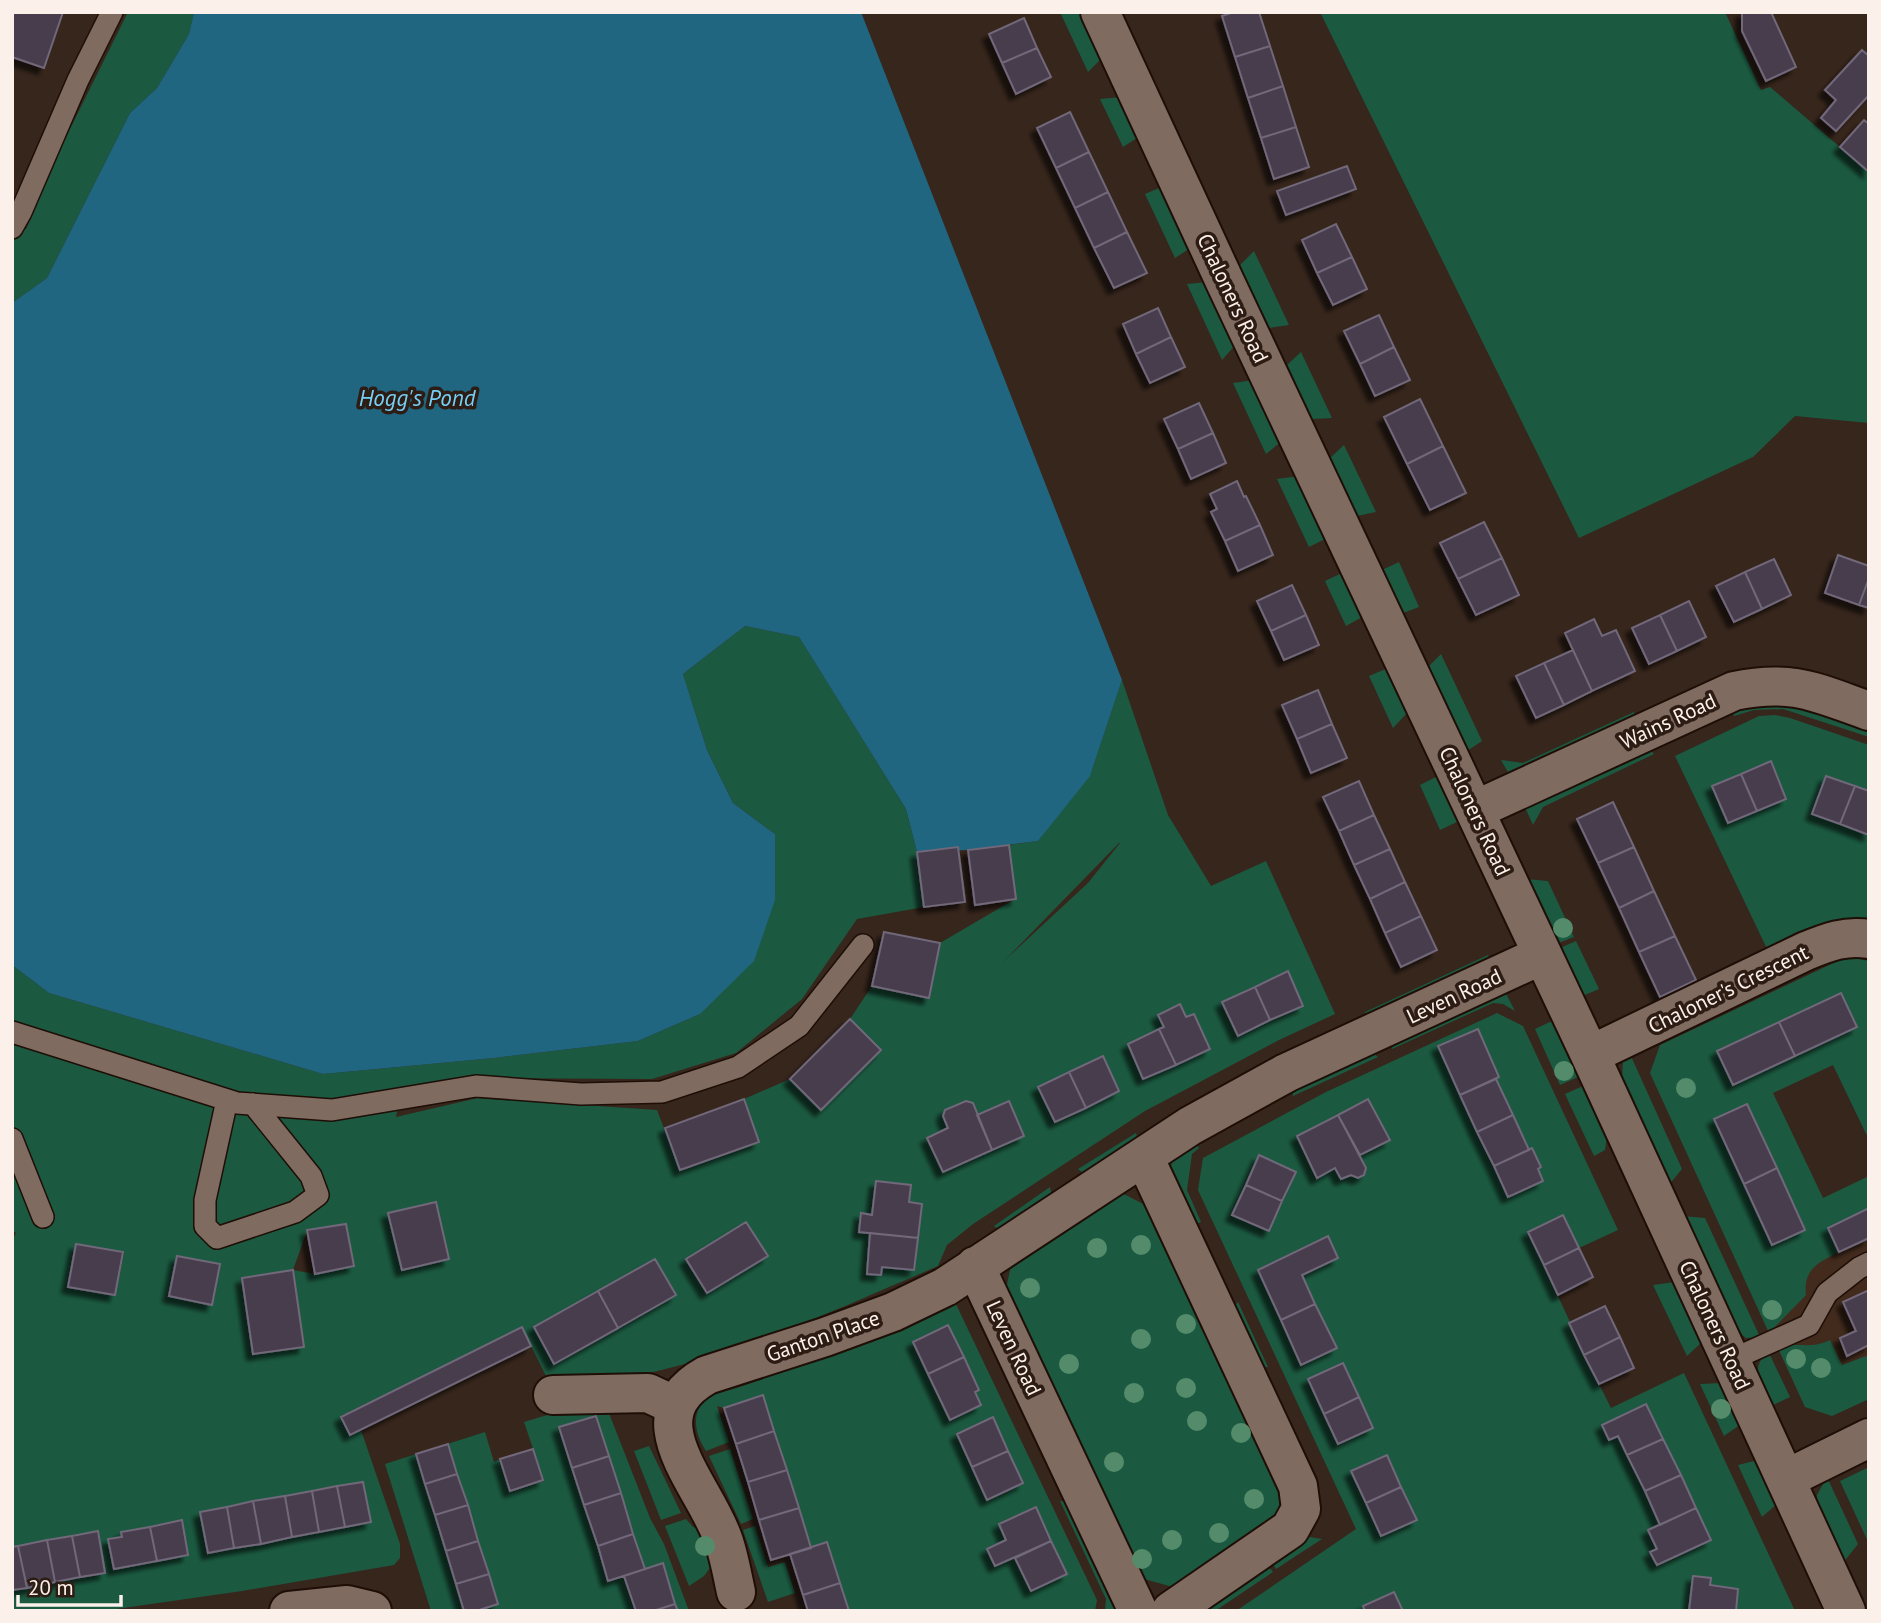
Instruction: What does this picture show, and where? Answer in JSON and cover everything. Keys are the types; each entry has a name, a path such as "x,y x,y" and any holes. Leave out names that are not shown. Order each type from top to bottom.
{"street":[{"name":"Chaloners Road","path":"1100,12 1590,1055 1846,1611"},
{"name":"Wains Road","path":"1475,810 1734,691 1774,684 1797,686 1869,711"},
{"name":"Chaloner's Crescent","path":"1590,1055 1818,946 1854,937 1869,939"},
{"name":"Leven Road","path":"1138,1611 975,1266 1190,1126 1286,1073 1542,955"},
{"path":"1144,1157 1298,1486 1301,1509 1290,1530 1171,1611"},
{"name":"Ganton Place","path":"676,1406 682,1392 707,1375 893,1312 944,1287 975,1266"},
{"path":"552,1395 648,1393 676,1406 672,1419 673,1438 723,1539 736,1591"},
{"path":"1786,1479 1869,1438"},
{"path":"289,1611 347,1605 372,1611"}],"lane":[{"path":"12,228 78,80 112,12"},
{"path":"12,1032 227,1100 253,1104 332,1110 476,1086 580,1094 662,1092 738,1067 799,1026 863,945"},
{"path":"227,1100 205,1200 205,1226 217,1238 295,1212 318,1195 311,1176 253,1104"},
{"path":"12,1139 43,1217"},
{"path":"1731,1360 1809,1325 1827,1293 1869,1263"}],"shaded area":[{"path":"1869,1209 1869,1399 1832,1416 1805,1407 1741,1270"}],"green space":[{"path":"128,12 194,12 189,34 157,88 130,113 47,278 12,303 12,228 26,229 62,145"},
{"path":"1060,12 1082,12 1103,57 1088,72"},
{"path":"1320,12 1725,12 1761,90 1770,87 1869,172 1869,423 1795,416 1753,457 1579,538"},
{"path":"1122,97 1140,136 1123,147 1100,99"},
{"path":"1164,186 1192,247 1175,258 1145,194"},
{"path":"1254,251 1289,325 1269,328 1240,265"},
{"path":"1208,282 1237,343 1222,360 1187,284"},
{"path":"1301,352 1332,418 1312,419 1287,365"},
{"path":"1254,380 1282,441 1266,454 1233,383"},
{"path":"1344,445 1376,512 1357,516 1330,458"},
{"path":"1299,476 1327,538 1309,547 1277,479"},
{"path":"1399,562 1419,607 1403,613 1382,570"},
{"path":"1344,572 1364,616 1346,626 1325,581"},
{"path":"745,626 799,637 906,809 917,852 924,907 857,919 802,999 736,1053 652,1079 475,1078 401,1088 396,1117 478,1098 657,1110 680,1170 759,1142 744,1099 790,1079 821,1110 881,1051 850,1019 872,986 929,998 940,943 1015,899 1009,845 1038,841 1092,770 1122,680 1168,815 1211,886 1266,861 1335,1014 1279,1040 1145,1111 973,1224 947,1245 938,1266 793,1327 719,1354 644,1374 548,1380 522,1328 341,1416 350,1434 361,1430 400,1544 400,1558 394,1565 116,1609 12,1611 12,1241 16,1233 12,1230 12,965 49,993 323,1074 638,1041 700,1014 775,834 733,803 707,750 683,674","holes":["1119,843 1088,883 1004,961","436,1203 449,1259 402,1270 389,1214","346,1224 354,1266 315,1274 293,1270 307,1231","76,1244 124,1253 115,1295 69,1287","177,1256 219,1264 169,1296","242,1278 303,1347 253,1354"]},
{"path":"1441,654 1482,741 1467,751 1428,667"},
{"path":"1388,668 1408,712 1393,728 1369,676"},
{"path":"1769,699 1869,725 1869,737 1783,709 1754,710 1734,716 1730,707"},
{"path":"1634,712 1635,722 1513,781 1501,760 1523,763"},
{"path":"1775,715 1869,745 1869,928 1770,955 1675,756 1759,716"},
{"path":"1647,746 1654,754 1543,807 1533,825 1523,803"},
{"path":"1438,776 1459,821 1440,830 1420,785"},
{"path":"1526,879 1548,881 1574,937 1556,944"},
{"path":"1576,941 1599,989 1580,997 1558,949"},
{"path":"1488,955 1492,964 1371,1020 1365,1012"},
{"path":"1854,958 1869,961 1869,1140 1833,1065 1773,1093 1823,1198 1869,1176 1869,1208 1828,1228 1839,1252 1814,1268 1807,1279 1806,1295 1769,1333 1650,1073 1660,1045 1840,960"},
{"path":"1503,988 1515,1011 1503,1004 1493,1003 1392,1049 1393,1038"},
{"path":"1497,1013 1523,1026 1618,1230 1579,1248 1563,1215 1528,1232 1599,1384 1611,1408 1684,1373 1795,1611 1236,1611 1356,1529 1198,1190 1203,1158 1326,1092"},
{"path":"1552,1021 1578,1077 1560,1085 1535,1029"},
{"path":"1368,1049 1378,1057 1293,1096 1292,1085"},
{"path":"1630,1054 1682,1169 1668,1186 1622,1079 1623,1062"},
{"path":"1583,1086 1607,1136 1605,1150 1594,1156 1565,1094"},
{"path":"1136,1133 1139,1143 1086,1175 1078,1169"},
{"path":"1194,1140 1199,1148 1192,1154 1187,1190 1201,1222 1192,1226 1170,1177 1172,1159"},
{"path":"1050,1187 1052,1197 1002,1232 994,1226"},
{"path":"1114,1189 1155,1210 1283,1487 1274,1528 1180,1589 1137,1577 1005,1294 1013,1256"},
{"path":"1682,1216 1705,1218 1760,1337 1746,1338 1734,1328"},
{"path":"1675,1282 1702,1342 1687,1356 1653,1285"},
{"path":"954,1300 1097,1600 1095,1611 809,1611 790,1554 771,1560 724,1408 717,1406 729,1442 706,1451 696,1428 700,1406 713,1395 835,1352"},
{"path":"1238,1302 1268,1367 1259,1367 1232,1309"},
{"path":"1830,1340 1842,1365 1869,1355 1869,1399 1832,1416 1805,1407 1778,1348"},
{"path":"1769,1353 1790,1397 1771,1406 1758,1371 1762,1358"},
{"path":"1722,1383 1741,1424 1724,1436 1700,1384"},
{"path":"605,1403 689,1611 431,1611 385,1464 485,1432 494,1462 500,1459 511,1491 544,1481 524,1422"},
{"path":"649,1446 681,1513 661,1520 634,1451"},
{"path":"730,1449 753,1519 741,1524 709,1456"},
{"path":"1758,1460 1778,1503 1762,1517 1738,1465"},
{"path":"1869,1467 1869,1544 1840,1481"},
{"path":"1827,1477 1858,1544 1843,1563 1817,1505 1817,1495"},
{"path":"1060,1501 1072,1502 1122,1611 1105,1611 1106,1599"},
{"path":"686,1519 693,1527 701,1530 715,1561 704,1576 689,1586 665,1526"},
{"path":"755,1526 768,1567 785,1562 795,1593 768,1602 743,1530"},
{"path":"1303,1536 1322,1539 1276,1569 1271,1561"},
{"path":"1267,1564 1273,1572 1215,1611 1200,1611"}],"water":[{"name":"Hogg's Pond","path":"194,12 861,12 1122,680 1090,776 1038,841 968,850 917,852 906,809 799,637 745,626 683,674 707,750 733,803 775,834 775,900 754,961 700,1014 638,1041 323,1074 49,993 12,965 12,303 47,278 130,113 157,88 189,34"}],"building":[{"path":"12,12 63,12 44,68 12,57"},
{"path":"1234,12 1259,12 1270,46 1235,57 1222,16"},
{"path":"1742,12 1771,12 1796,67 1766,81 1742,31"},
{"path":"1024,18 1037,48 1002,63 989,34"},
{"path":"1270,46 1283,86 1248,98 1235,57"},
{"path":"1037,48 1051,77 1016,94 1002,63"},
{"path":"1862,50 1869,56 1869,95 1836,131 1821,118 1836,100 1825,90"},
{"path":"1283,86 1296,127 1261,138 1248,98"},
{"path":"1070,112 1089,152 1056,168 1037,128"},
{"path":"1864,120 1869,124 1869,172 1840,147"},
{"path":"1296,127 1309,167 1274,179 1261,138"},
{"path":"1089,152 1108,192 1075,208 1056,168"},
{"path":"1347,166 1356,189 1286,215 1277,191"},
{"path":"1108,192 1127,232 1094,248 1075,208"},
{"path":"1336,224 1352,257 1317,273 1302,240"},
{"path":"1127,232 1147,273 1114,288 1094,248"},
{"path":"1352,257 1367,289 1333,305 1317,273"},
{"path":"1158,308 1171,337 1136,354 1123,324"},
{"path":"1379,315 1394,347 1360,364 1344,331"},
{"path":"1171,337 1185,367 1150,383 1136,354"},
{"path":"1394,347 1410,380 1375,396 1360,364"},
{"path":"1420,399 1443,446 1407,464 1384,417"},
{"path":"1199,403 1213,433 1178,449 1164,419"},
{"path":"1213,433 1226,463 1191,479 1178,449"},
{"path":"1443,446 1466,493 1430,510 1407,464"},
{"path":"1237,481 1260,525 1225,541 1211,512 1217,509 1210,494"},
{"path":"1484,522 1502,558 1458,579 1440,543"},
{"path":"1260,525 1273,555 1238,571 1225,541"},
{"path":"1838,555 1869,566 1869,578 1859,605 1825,593"},
{"path":"1502,558 1519,595 1476,615 1458,579"},
{"path":"1774,559 1791,595 1762,609 1745,572"},
{"path":"1745,572 1762,609 1734,622 1716,586"},
{"path":"1869,578 1869,608 1859,605"},
{"path":"1292,585 1306,615 1271,631 1257,601"},
{"path":"1689,601 1706,637 1677,651 1660,615"},
{"path":"1306,615 1319,645 1284,660 1271,631"},
{"path":"1660,615 1677,651 1649,664 1632,628"},
{"path":"1594,619 1602,636 1616,630 1635,671 1592,691 1565,633"},
{"path":"1573,650 1592,691 1564,705 1544,663"},
{"path":"1544,663 1564,705 1536,718 1516,676"},
{"path":"1318,690 1332,724 1297,739 1282,705"},
{"path":"1332,724 1347,758 1311,773 1297,739"},
{"path":"1771,761 1786,799 1757,811 1741,774"},
{"path":"1741,774 1757,811 1728,823 1712,786"},
{"path":"1826,776 1855,786 1840,824 1812,814"},
{"path":"1359,781 1374,815 1339,831 1323,797"},
{"path":"1855,786 1869,791 1869,835 1840,824"},
{"path":"1613,802 1634,847 1598,863 1577,819"},
{"path":"1374,815 1390,849 1354,865 1339,831"},
{"path":"1009,845 1016,899 975,905 968,850"},
{"path":"958,847 965,902 924,907 917,852"},
{"path":"1634,847 1654,891 1619,908 1598,863"},
{"path":"1390,849 1405,882 1370,899 1354,865"},
{"path":"1405,882 1421,916 1385,933 1370,899"},
{"path":"1654,891 1675,936 1639,952 1619,908"},
{"path":"1421,916 1437,950 1401,967 1385,933"},
{"path":"884,932 940,943 929,998 872,986"},
{"path":"1675,936 1696,980 1660,997 1639,952"},
{"path":"1288,971 1303,1006 1270,1020 1255,987"},
{"path":"1255,987 1270,1020 1238,1036 1222,1002"},
{"path":"1841,993 1857,1027 1795,1056 1779,1022"},
{"path":"1180,1004 1186,1017 1194,1014 1210,1049 1176,1065 1159,1029 1164,1027 1158,1015"},
{"path":"850,1019 881,1050 821,1110 790,1079"},
{"path":"1779,1022 1795,1056 1733,1085 1717,1051"},
{"path":"1159,1029 1176,1065 1143,1079 1128,1044"},
{"path":"1478,1029 1499,1077 1460,1095 1438,1046"},
{"path":"1103,1056 1119,1091 1086,1108 1069,1072"},
{"path":"1069,1072 1086,1108 1055,1122 1038,1087"},
{"path":"1496,1079 1513,1115 1477,1132 1460,1095"},
{"path":"744,1099 759,1142 680,1170 665,1128"},
{"path":"1368,1099 1390,1140 1360,1155 1338,1115"},
{"path":"966,1101 973,1103 992,1150 943,1172 927,1138 948,1128 943,1116 945,1110"},
{"path":"1009,1101 1024,1136 992,1150 977,1115"},
{"path":"1747,1104 1777,1168 1744,1184 1714,1119"},
{"path":"1338,1115 1366,1168 1364,1175 1358,1178 1351,1175 1341,1179 1335,1168 1317,1178 1297,1136"},
{"path":"1513,1115 1529,1150 1494,1166 1477,1132"},
{"path":"1532,1148 1541,1167 1538,1169 1543,1181 1508,1197 1494,1166"},
{"path":"1259,1155 1296,1172 1282,1201 1246,1185"},
{"path":"1777,1168 1805,1230 1772,1245 1744,1184"},
{"path":"876,1181 911,1185 909,1202 922,1204 918,1238 859,1232 861,1213 872,1215"},
{"path":"1246,1185 1282,1201 1269,1231 1232,1215"},
{"path":"436,1202 449,1259 402,1270 388,1213"},
{"path":"1869,1208 1869,1238 1839,1252 1828,1228"},
{"path":"1563,1215 1579,1248 1544,1265 1528,1232"},
{"path":"746,1222 768,1256 707,1293 686,1259"},
{"path":"346,1224 354,1266 315,1274 307,1230"},
{"path":"870,1233 918,1238 914,1270 882,1267 881,1275 867,1274"},
{"path":"1328,1236 1338,1258 1302,1275 1315,1304 1281,1320 1258,1270"},
{"path":"76,1244 123,1252 115,1295 68,1287"},
{"path":"1579,1248 1593,1277 1558,1295 1544,1265"},
{"path":"177,1256 220,1264 212,1305 169,1296"},
{"path":"655,1259 676,1295 618,1328 598,1291"},
{"path":"293,1270 304,1347 253,1354 242,1278"},
{"path":"1869,1290 1869,1345 1847,1356 1840,1338 1856,1331 1843,1302"},
{"path":"598,1291 618,1328 554,1364 534,1327"},
{"path":"1315,1304 1337,1348 1301,1365 1281,1320"},
{"path":"1605,1306 1620,1337 1584,1355 1569,1323"},
{"path":"948,1325 964,1357 928,1374 913,1342"},
{"path":"522,1327 531,1346 350,1435 341,1417"},
{"path":"1620,1337 1634,1368 1599,1384 1584,1355"},
{"path":"964,1357 979,1390 975,1392 981,1405 950,1420 928,1374"},
{"path":"1343,1363 1359,1397 1324,1414 1308,1379"},
{"path":"763,1395 774,1431 736,1444 724,1408"},
{"path":"1359,1397 1373,1428 1338,1444 1324,1414"},
{"path":"1646,1404 1663,1439 1627,1455 1618,1436 1609,1440 1602,1425"},
{"path":"596,1416 609,1456 572,1468 559,1427"},
{"path":"993,1417 1008,1451 972,1467 957,1434"},
{"path":"774,1431 787,1470 748,1482 736,1444"},
{"path":"1663,1439 1681,1475 1645,1491 1627,1455"},
{"path":"448,1444 457,1474 425,1484 416,1454"},
{"path":"533,1449 543,1480 510,1491 500,1459"},
{"path":"1008,1451 1023,1483 987,1500 972,1467"},
{"path":"1387,1455 1401,1487 1366,1503 1351,1471"},
{"path":"609,1456 621,1493 584,1505 572,1468"},
{"path":"787,1470 799,1508 759,1520 748,1482"},
{"path":"457,1474 468,1505 435,1515 425,1484"},
{"path":"1681,1475 1696,1508 1660,1525 1645,1491"},
{"path":"363,1482 371,1522 345,1527 337,1486"},
{"path":"337,1486 345,1527 319,1532 312,1491"},
{"path":"1401,1487 1417,1520 1381,1536 1366,1503"},
{"path":"312,1491 319,1532 292,1537 285,1496"},
{"path":"621,1493 633,1534 598,1546 584,1505"},
{"path":"285,1496 292,1537 261,1544 253,1501"},
{"path":"253,1501 261,1544 234,1548 227,1507"},
{"path":"468,1505 478,1541 446,1551 435,1515"},
{"path":"227,1507 234,1548 208,1553 200,1512"},
{"path":"1036,1507 1051,1541 995,1566 987,1549 1006,1540 999,1524"},
{"path":"799,1508 811,1548 771,1560 759,1520"},
{"path":"1696,1508 1711,1540 1657,1565 1650,1552 1657,1549 1648,1530"},
{"path":"182,1520 188,1555 157,1561 150,1527"},
{"path":"150,1527 157,1561 114,1569 108,1539 122,1537 121,1532"},
{"path":"98,1531 105,1573 80,1577 72,1536"},
{"path":"633,1534 645,1569 608,1581 598,1546"},
{"path":"72,1536 80,1577 55,1582 47,1540"},
{"path":"47,1540 55,1582 27,1588 18,1546"},
{"path":"478,1541 489,1574 456,1584 446,1551"},
{"path":"1051,1541 1067,1574 1031,1591 1015,1558"},
{"path":"827,1542 840,1583 803,1595 790,1554"},
{"path":"18,1546 27,1588 12,1590 12,1547"},
{"path":"663,1563 675,1604 653,1611 636,1611 624,1576"},
{"path":"489,1574 498,1604 476,1611 464,1611 456,1584"},
{"path":"1693,1576 1711,1578 1710,1585 1738,1589 1736,1611 1689,1611"},
{"path":"840,1583 849,1611 808,1611 803,1595"},
{"path":"1394,1592 1403,1611 1365,1611 1363,1606"},
{"path":"675,1604 678,1611 653,1611"}]}
